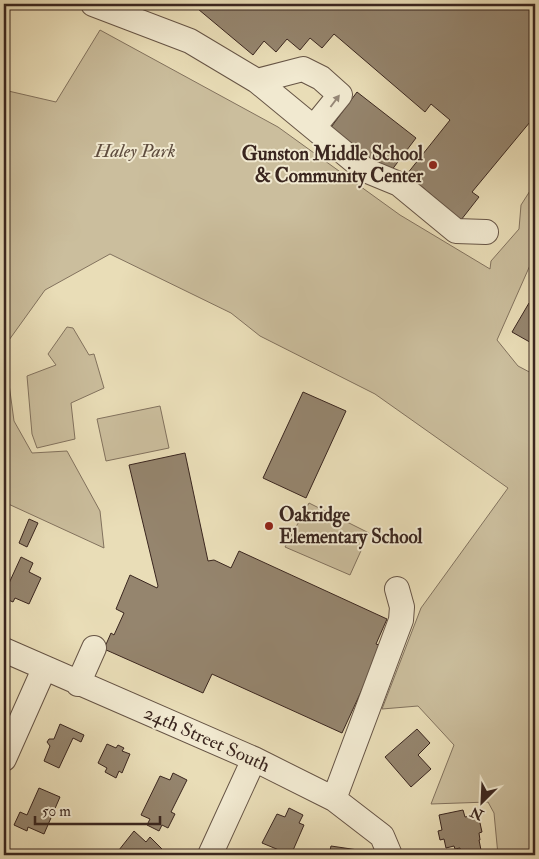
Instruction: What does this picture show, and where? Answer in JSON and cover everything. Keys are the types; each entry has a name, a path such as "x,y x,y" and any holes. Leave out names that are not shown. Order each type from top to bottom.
{"street":[{"path":"93,4 190,40 257,81 365,170 399,184 456,231 486,232"},
{"path":"257,81 303,69 321,78 340,95 314,127"},
{"path":"334,799 401,620 402,607 397,588"},
{"path":"78,684 94,648"},
{"name":"24th Street South","path":"4,650 78,684 254,759 334,799 382,836 390,855"},
{"path":"4,758 44,668"},
{"path":"210,855 254,759"}],"green space":[{"name":"Haley Park","path":"100,30 278,127 400,215 490,269 491,261 519,229 521,205 535,183 535,254 497,340 518,366 535,375 535,855 498,855 494,813 488,802 431,804 454,745 418,706 382,709 421,608 508,488 375,394 260,336 231,313 110,254 45,290 4,347 4,90 56,102"},
{"path":"67,327 73,328 89,355 94,354 104,388 71,403 75,439 37,448 32,434 27,376 56,365 48,354"},
{"path":"4,347 14,421 32,453 67,451 100,511 104,548 4,502"},
{"path":"160,406 169,448 106,461 97,419"},
{"path":"309,503 369,533 350,575 285,547"}],"building":[{"path":"192,4 535,4 535,116 472,192 479,197 461,220 407,174 450,120 431,104 425,112 334,34 322,48 310,38 300,50 287,39 276,52 264,41 253,55"},
{"path":"357,92 416,138 388,175 329,130"},
{"path":"529,303 535,307 535,345 512,332"},
{"path":"303,392 346,411 306,498 263,478"},
{"path":"185,453 208,561 214,560 231,568 239,551 387,619 376,644 382,646 342,733 212,674 203,693 104,649 111,633 114,635 124,613 116,609 130,575 157,588 158,586 129,465"},
{"path":"29,519 38,523 27,547 19,543"},
{"path":"21,557 33,563 29,572 41,578 29,604 15,598 13,602 4,598 4,594"},
{"path":"60,724 84,735 81,742 73,738 59,768 44,761 50,746 47,742 49,739 54,739"},
{"path":"417,729 430,743 418,755 431,769 411,787 385,757"},
{"path":"107,744 116,748 118,745 124,748 122,751 130,754 122,773 119,771 116,778 105,772 107,768 98,763"},
{"path":"173,773 187,780 171,812 175,814 168,828 162,825 159,831 147,825 150,819 141,815 160,776 170,780"},
{"path":"39,788 60,797 44,834 28,827 27,831 14,825 20,812 27,815"},
{"path":"289,808 303,815 299,823 304,825 291,855 262,843 277,814 285,817"},
{"path":"463,810 465,817 478,814 482,832 479,833 479,840 482,855 461,855 460,848 455,849 454,846 446,848 444,839 440,840 438,831 442,830 439,815"},
{"path":"134,831 146,842 150,837 164,851 160,855 115,855"},
{"path":"331,846 358,850 357,855 329,855"}],"place":[{"name":"Gunston Middle School & Community Center","path":"433,165"},
{"name":"Oakridge Elementary School","path":"269,526"}]}
